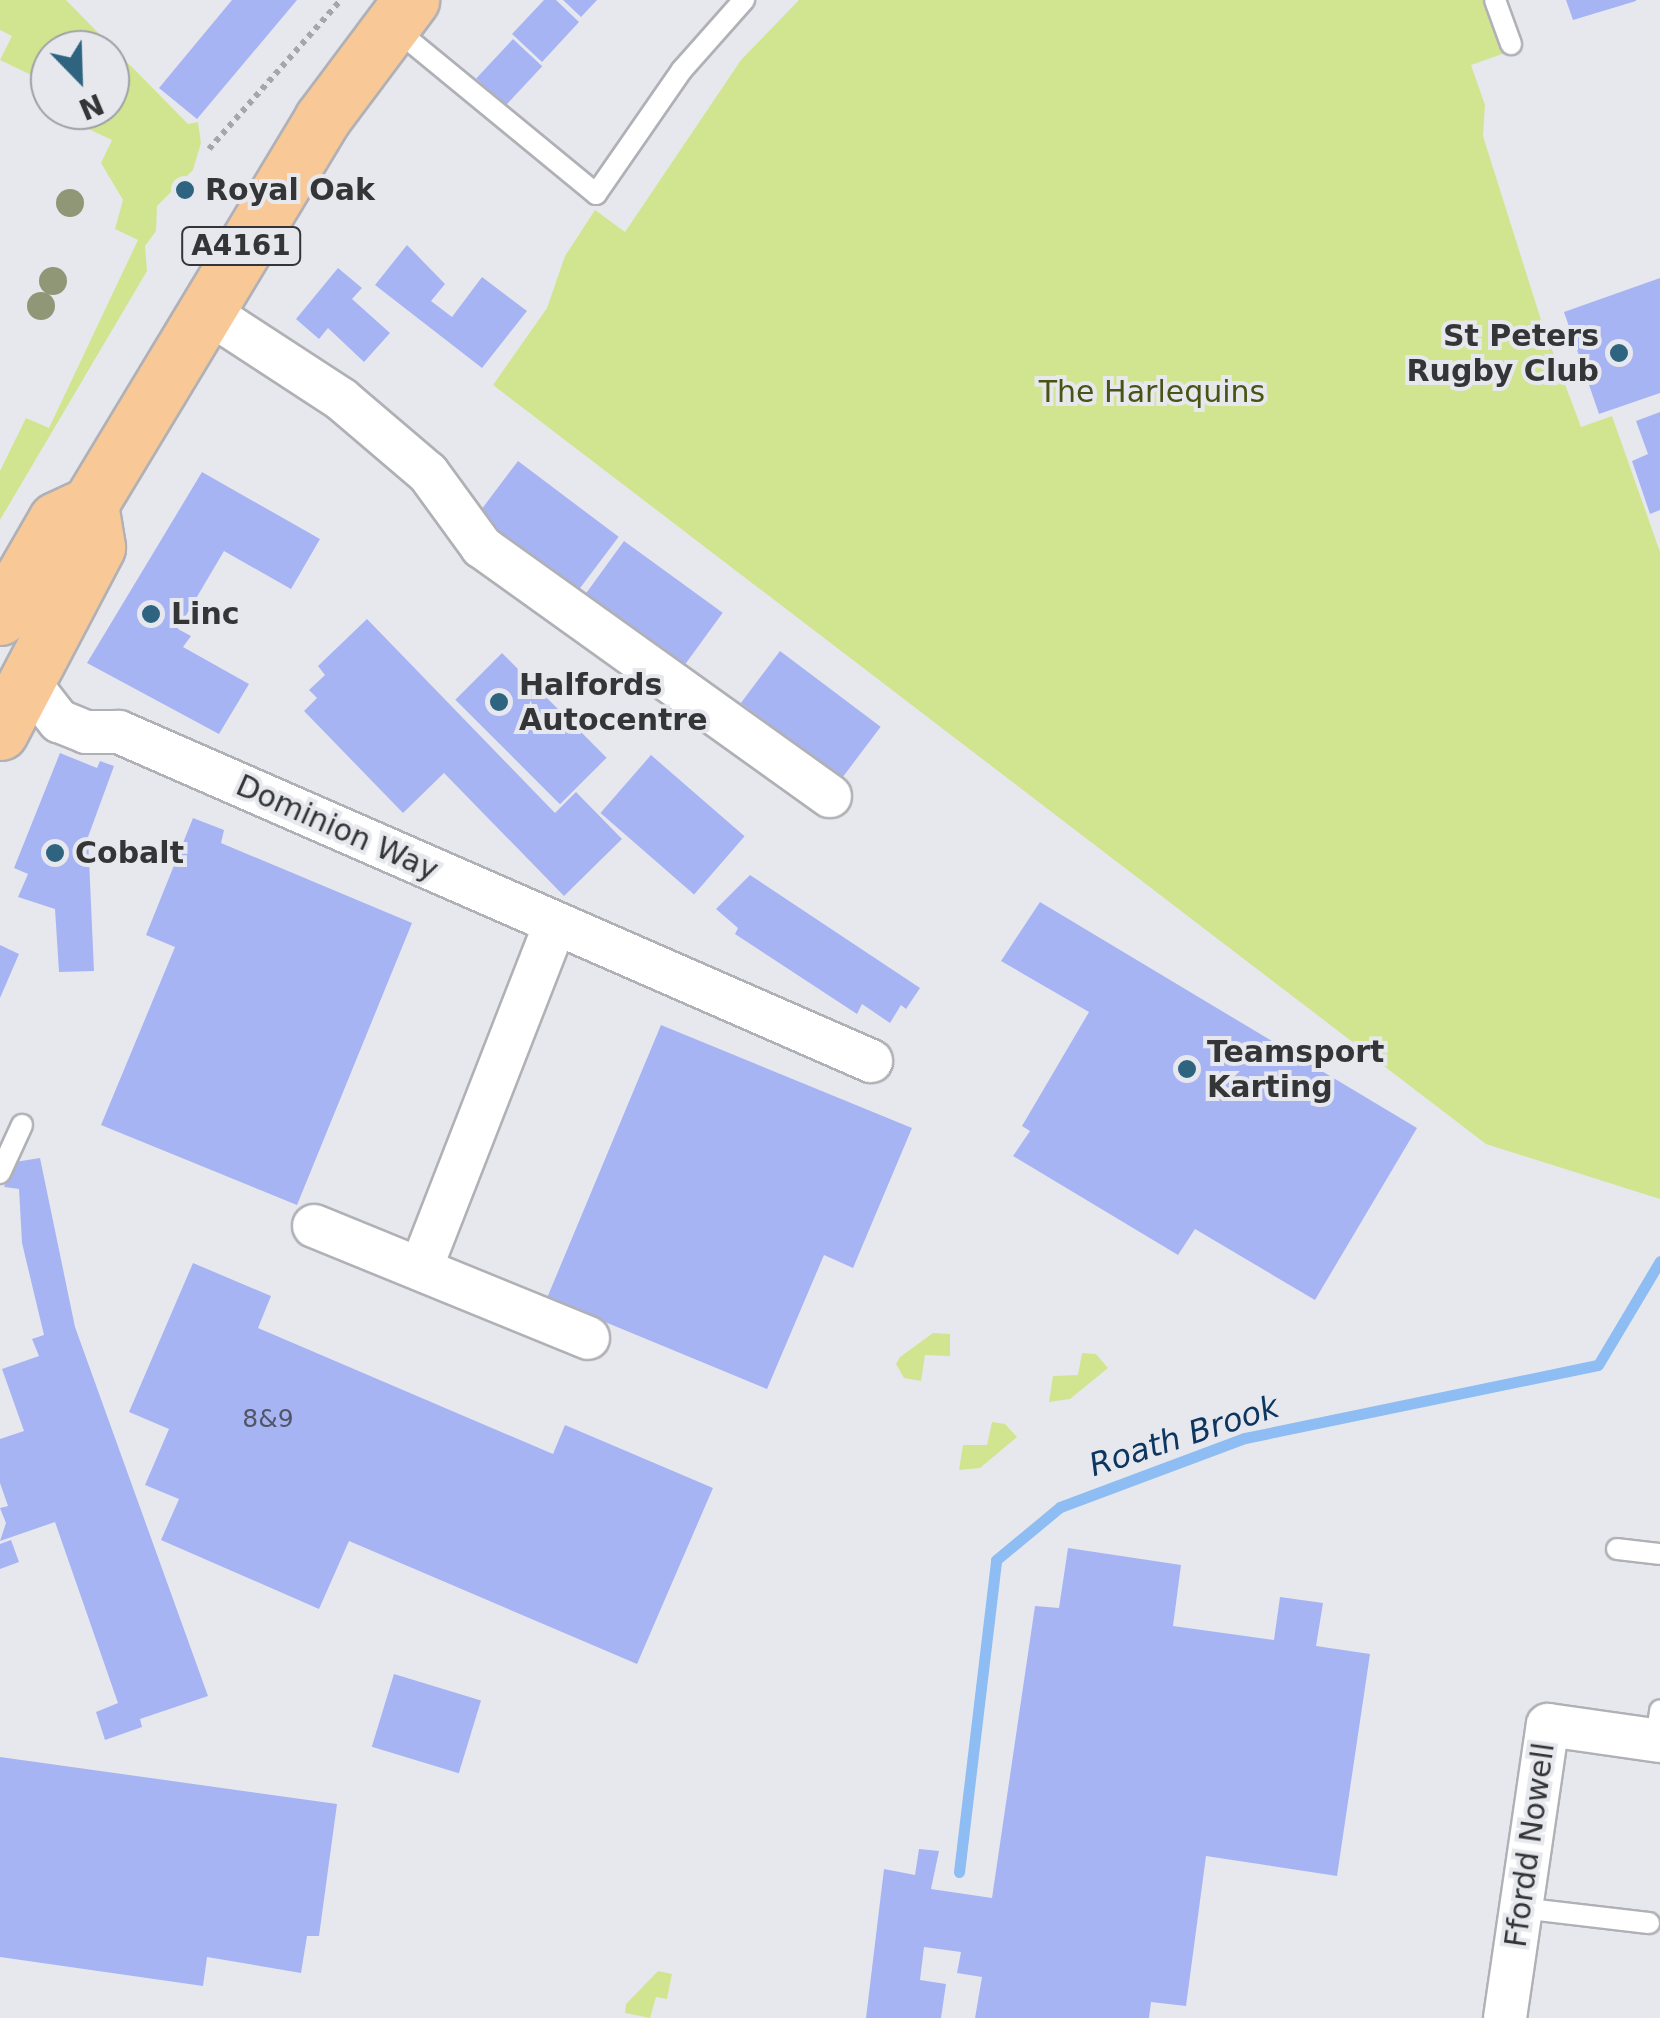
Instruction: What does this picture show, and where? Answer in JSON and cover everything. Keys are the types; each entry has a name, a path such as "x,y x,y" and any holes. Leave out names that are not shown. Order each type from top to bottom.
{"main road":[{"name":"A4161","path":"0,617 56,520 90,504 203,310 322,119 401,13"},
{"path":"15,700 97,546 90,504"}],"street":[{"path":"203,310 250,334 340,398 414,460 482,547 830,796"},
{"name":"Dominion Way","path":"15,700 86,732 119,732 872,1062"},
{"path":"421,1268 555,924"},
{"path":"314,1226 588,1338"},
{"name":"Ffordd Nowell","path":"1505,2018 1548,1724 1659,1730"}],"lane":[{"path":"401,13 596,194 682,70 744,0"},
{"path":"1495,0 1511,44"},
{"path":"0,1174 22,1125"},
{"path":"1617,1548 1660,1554"},
{"path":"1521,1908 1649,1923"}],"path":[{"path":"209,149 340,0"}],"green space":[{"path":"0,0 66,0 96,30 30,30 30,74 0,60 12,36 0,30"},
{"name":"The Harlequins","path":"799,0 1485,0 1505,53 1471,65 1485,105 1483,136 1541,320 1581,427 1612,416 1660,552 1660,1199 1486,1144 493,385 547,308 565,256 595,210 625,232 741,60"},
{"path":"130,65 188,124 198,122 201,143 193,170 157,206 156,231 145,246 147,271 0,520 0,471 26,418 49,428 138,240 115,229 123,200 101,163 112,140 91,130 130,130"},
{"path":"933,1333 950,1334 950,1356 925,1355 921,1381 904,1378 896,1364 900,1357"},
{"path":"1082,1353 1096,1354 1108,1368 1070,1399 1049,1402 1053,1376 1078,1375"},
{"path":"992,1422 1005,1424 1017,1437 980,1468 959,1470 963,1445 987,1445"},
{"path":"658,1971 672,1974 667,1999 656,1997 650,2018 625,2013 626,2004"}],"building":[{"path":"232,0 297,0 197,119 159,88"},
{"path":"544,0 556,0 579,22 542,62 512,34"},
{"path":"563,0 597,0 581,17"},
{"path":"1566,0 1636,0 1636,1 1573,20"},
{"path":"513,39 542,66 505,106 476,78"},
{"path":"407,245 445,284 431,301 452,317 482,277 527,311 482,368 375,285"},
{"path":"338,268 362,288 352,299 390,333 364,362 328,328 319,339 296,319"},
{"name":"St Peters Rugby Club","path":"1660,278 1660,393 1599,414 1564,312"},
{"path":"1660,412 1660,510 1650,514 1632,461 1648,454 1636,421"},
{"path":"518,461 619,537 578,591 477,515"},
{"name":"Linc","path":"202,472 320,539 291,589 224,551 178,629 191,636 183,647 249,684 219,734 87,663"},
{"path":"624,541 723,613 684,666 585,594"},
{"path":"367,619 555,813 576,792 622,839 564,896 444,773 403,813 304,711 317,698 309,690 325,675 318,666"},
{"path":"780,651 881,727 842,779 741,703"},
{"path":"502,653 607,758 560,804 455,700"},
{"name":"Cobalt","path":"60,753 97,768 100,761 114,766 88,837 94,971 59,972 55,909 18,897 28,874 14,868"},
{"path":"651,755 745,836 694,894 600,813"},
{"path":"193,818 224,830 221,843 412,923 297,1205 101,1125 175,947 146,935"},
{"path":"750,875 920,988 906,1009 901,1005 890,1023 862,1004 857,1014 735,934 738,928 716,909"},
{"name":"Teamsport Karting","path":"1040,902 1417,1128 1315,1300 1195,1229 1178,1255 1013,1156 1030,1131 1022,1126 1089,1012 1001,961"},
{"path":"0,945 19,954 0,998"},
{"path":"661,1025 912,1128 853,1268 824,1255 767,1389 547,1298"},
{"path":"40,1158 75,1327 208,1696 140,1719 142,1727 105,1740 96,1712 118,1703 55,1522 0,1541 6,1523 0,1508 8,1506 0,1483 0,1439 24,1431 2,1369 39,1356 32,1339 44,1335 22,1243 19,1189 4,1187 15,1162"},
{"path":"193,1263 271,1296 258,1328 553,1454 565,1425 713,1488 637,1664 349,1541 319,1609 161,1540 179,1499 145,1485 169,1429 129,1412"},
{"path":"11,1540 19,1562 0,1569 0,1544"},
{"path":"1068,1548 1181,1565 1173,1626 1274,1640 1280,1597 1323,1603 1316,1646 1370,1654 1337,1876 1206,1856 1186,2006 1151,2002 1149,2018 975,2018 982,1977 957,1973 961,1952 924,1947 920,1980 946,1984 941,2018 866,2018 884,1869 915,1875 919,1849 939,1851 931,1889 992,1898 1035,1606 1059,1608"},
{"path":"394,1674 481,1701 459,1773 372,1747"},
{"path":"0,1757 337,1804 319,1936 307,1936 301,1973 207,1957 203,1986 0,1957"}],"waterway":[{"name":"Roath Brook","path":"959,1872 996,1560 1060,1507 1245,1438 1598,1365 1660,1261"}],"place":[{"name":"Royal Oak","path":"185,190"},
{"name":"St Peters Rugby Club","path":"1619,353"},
{"name":"Linc","path":"151,614"},
{"name":"Halfords Autocentre","path":"499,702"},
{"name":"Cobalt","path":"55,853"},
{"name":"Teamsport Karting","path":"1187,1069"}]}
